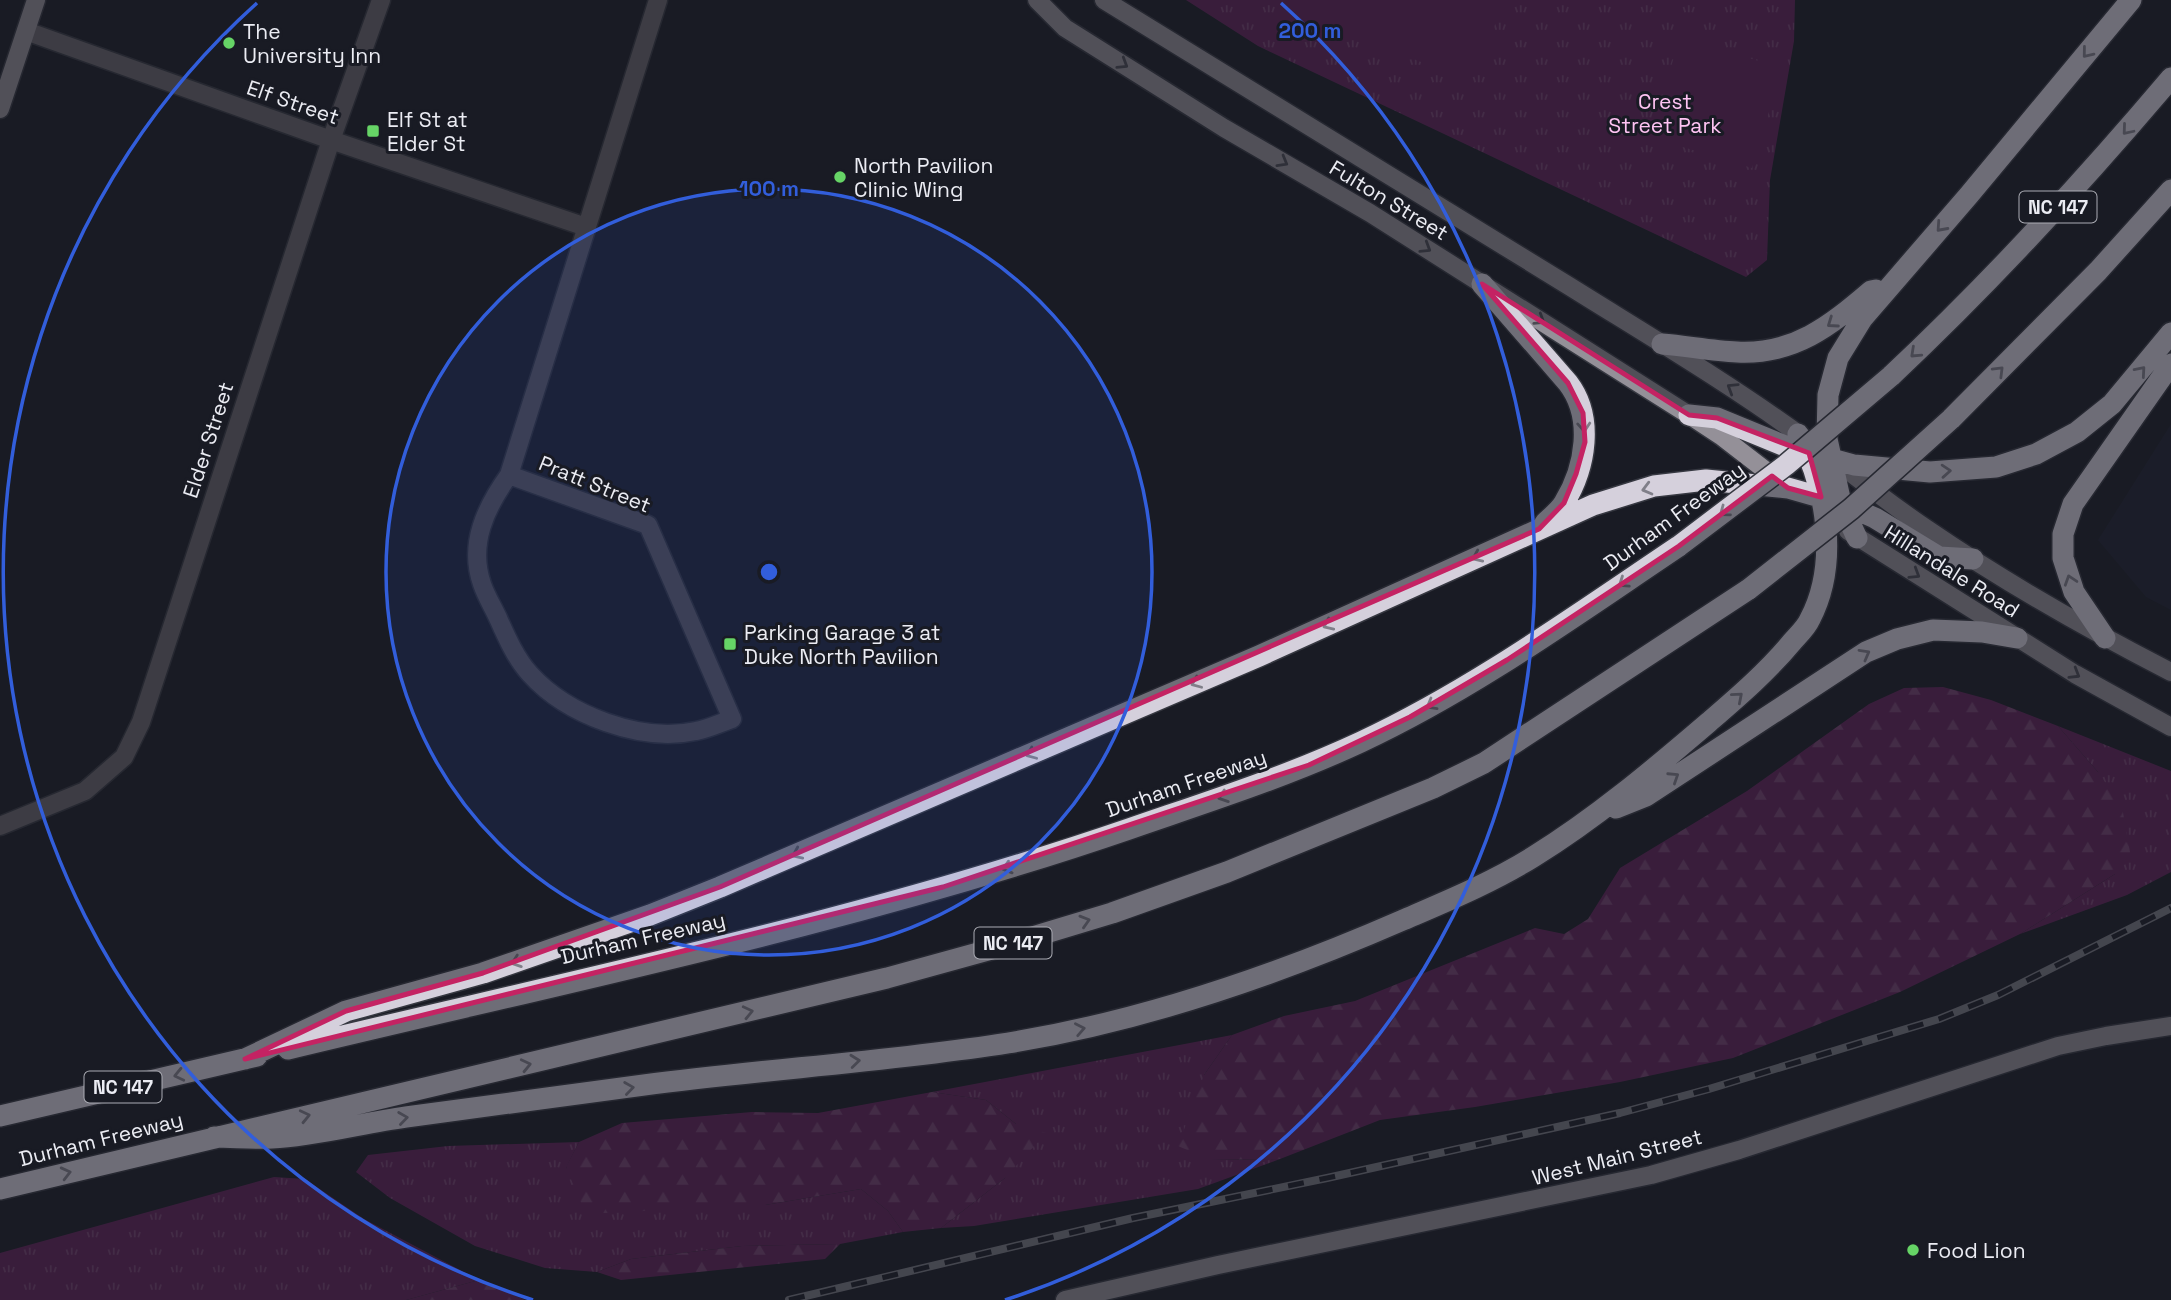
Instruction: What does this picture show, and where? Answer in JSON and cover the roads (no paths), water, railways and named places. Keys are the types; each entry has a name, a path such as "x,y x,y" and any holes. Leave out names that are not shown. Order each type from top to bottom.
{"highway":[{"path":"214,1137 275,1138 398,1118 683,1080 934,1053 1086,1028 1142,1015 1353,942 1528,860 1592,819 1769,670 1809,622 1827,567 1830,458 1826,439 1826,411 1831,378 1838,358 1862,319 2131,0"},
{"name":"Durham Freeway","path":"0,1116 739,941 943,887 1074,848 1243,790 1320,760 1410,717 1507,660 1679,545 1786,465 1891,376 1939,331 2040,227 2171,78"},
{"name":"Durham Freeway","path":"0,1189 887,978 1003,947 1163,895 1371,814 1484,763 1749,589 1851,509 1951,419 2098,271 2171,190"},
{"path":"1482,284 1569,383 1577,394 1584,414 1585,442 1576,474 1564,503 1539,529"},
{"path":"1661,344 1737,352 1770,350 1807,339 1834,323 1871,291 1889,287"},
{"path":"1689,415 1717,418 1761,438 1854,465 1930,472 1996,467 2036,454 2077,432 2112,404 2171,333"},
{"path":"2105,638 2074,592 2063,558 2063,534 2073,504 2171,364"},
{"path":"1793,430 1809,453 1829,505 1857,538"},
{"path":"245,1059 346,1011 483,973 637,920 720,887 1259,656 1593,505 1654,486 1706,480 1787,488 1829,505 1875,518 1939,557 1973,559"},
{"path":"1592,819 1646,796 1866,652 1887,643 1943,629 2017,638"}],"main road":[{"path":"0,109 36,0"},
{"name":"Fulton Street","path":"1037,0 1077,35 1224,128 1370,213 1689,415 1721,436 1787,488"},
{"name":"Fulton Street","path":"1104,0 1385,170 1754,402 1793,430"},
{"name":"Hillandale Road","path":"1793,430 1927,529 1973,559 2105,638 2171,672"},
{"name":"Hillandale Road","path":"1857,538 2075,674 2171,727"},
{"name":"West Main Street","path":"1065,1300 1218,1265 1651,1175 1739,1150 2058,1046 2171,1026"}],"street":[{"name":"Elder Street","path":"0,826 85,791 124,757 141,722 331,140 381,0"},
{"name":"Pratt Street","path":"509,475 649,525 732,719 695,732 650,733 604,722 565,704 529,673 505,634 481,583 477,558 478,533 493,496 509,475 658,0"},
{"name":"Elf Street","path":"26,31 331,140 586,227"}],"railway":[{"path":"789,1300 1133,1218 1620,1113 1709,1089 1939,1019 1998,995 2171,908"}],"place":[{"name":"The University Inn","path":"229,43"},
{"name":"Elf St at Elder St","path":"373,131"},
{"name":"North Pavilion Clinic Wing","path":"840,177"},
{"name":"Parking Garage 3 at Duke North Pavilion","path":"730,644"},
{"name":"Food Lion","path":"1913,1250"}],"park label":[{"name":"Crest Street Park","path":"1665,113"}]}
